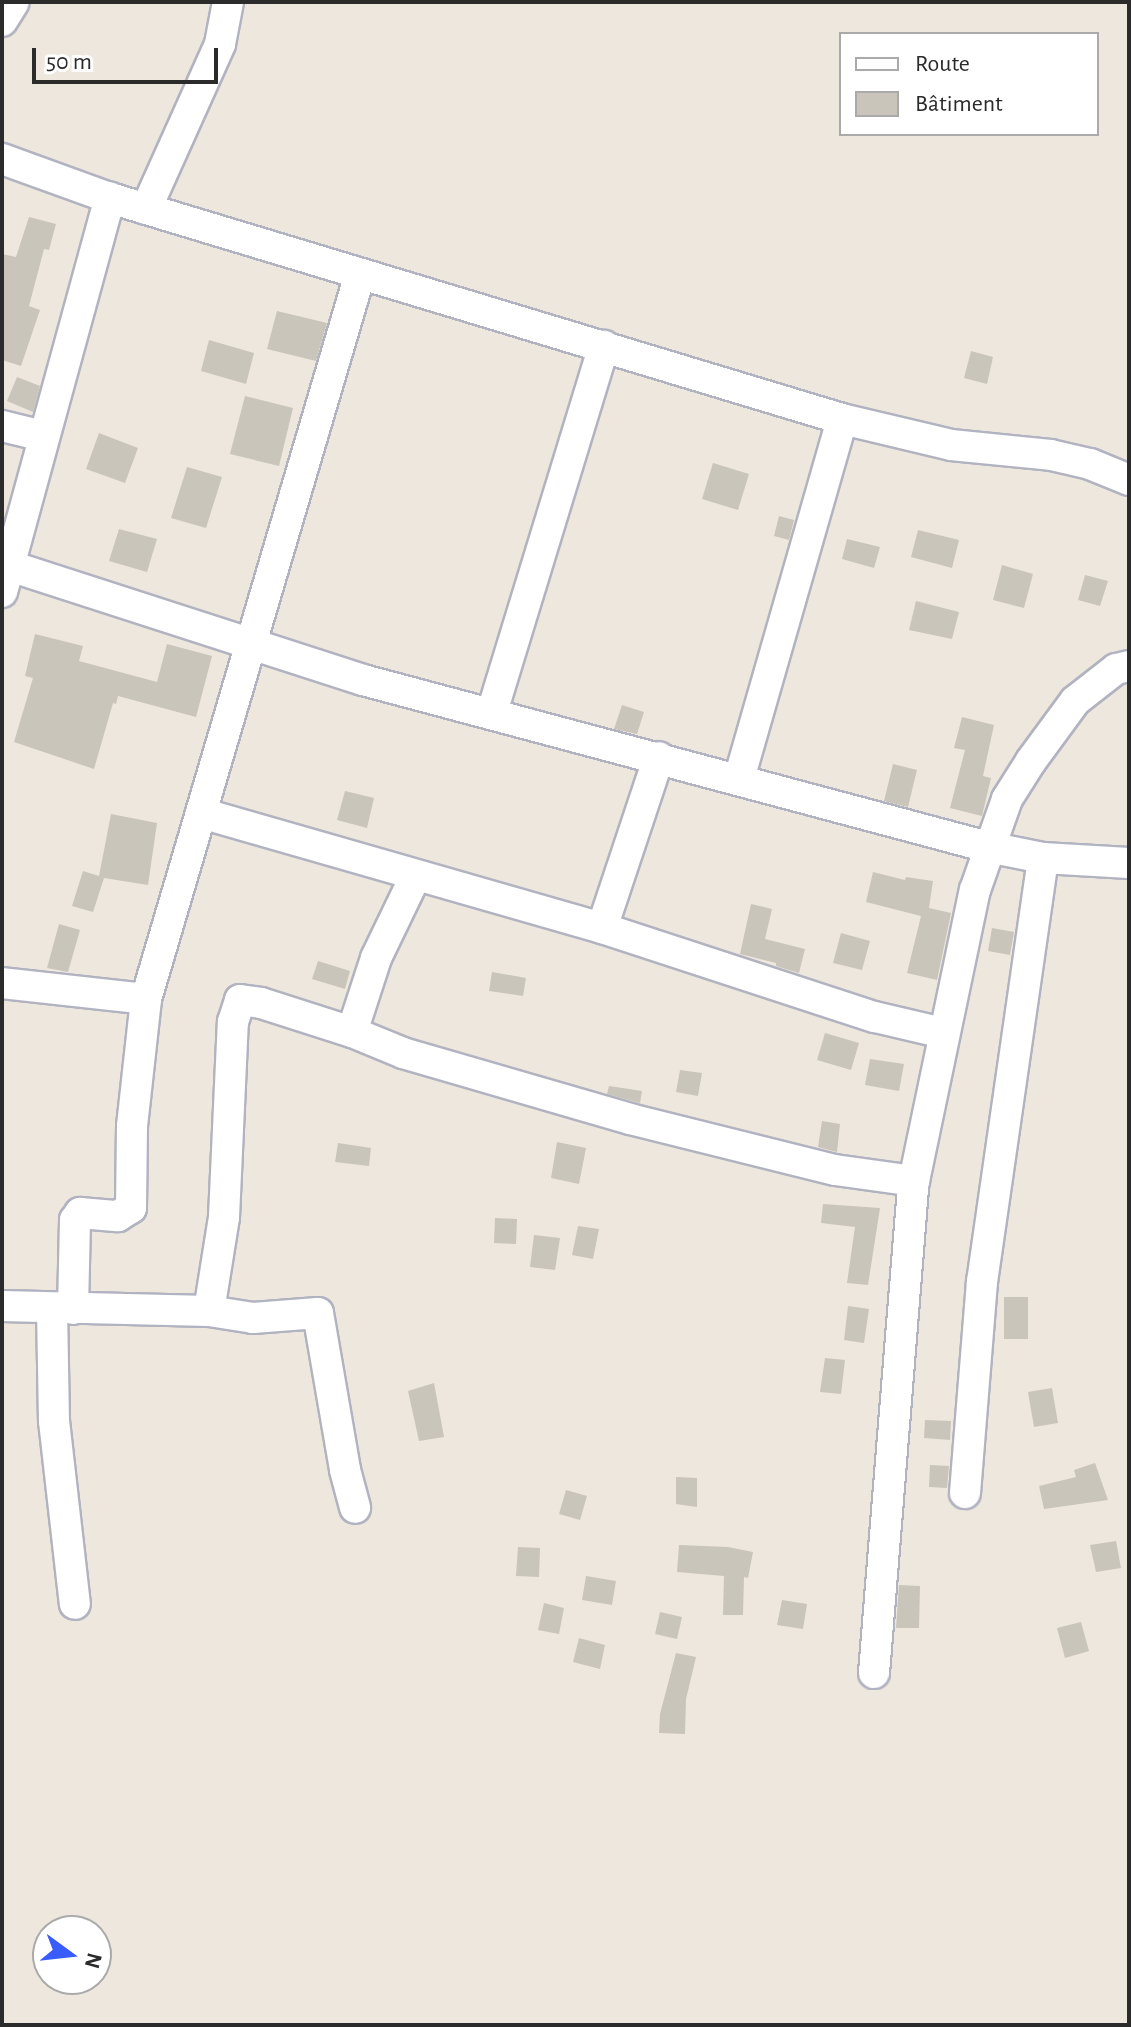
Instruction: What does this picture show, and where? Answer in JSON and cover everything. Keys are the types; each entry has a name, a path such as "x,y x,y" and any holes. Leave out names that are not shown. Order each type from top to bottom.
{"street":[{"path":"2,21 14,2"},
{"path":"146,209 220,44 228,2"},
{"path":"2,159 110,198 842,419 951,445 1051,455 1090,464 1129,480"},
{"path":"110,198 6,579 251,643 363,680 988,847 1043,858 1129,863"},
{"path":"75,1604 54,1421 62,1308 75,1220 85,1212 118,1216 131,1208 132,1126 146,999 360,274"},
{"path":"492,712 604,346"},
{"path":"739,779 842,419"},
{"path":"2,426 43,436"},
{"path":"874,1673 914,1181 964,933 988,847 1007,799 1075,701 1097,681 1116,669 1129,666"},
{"path":"602,928 659,757"},
{"path":"201,813 415,877 602,928 875,1017 943,1033"},
{"path":"965,1493 982,1282 1043,858"},
{"path":"352,1032 376,958 415,877"},
{"path":"2,983 146,999"},
{"path":"209,1311 228,1178 235,1009 240,1000 249,999 352,1032 403,1053 630,1119 835,1170 914,1181"},
{"path":"2,1306 209,1311 253,1318 310,1311 321,1316 345,1470 355,1508"}],"building":[{"path":"29,217 56,224 49,250 44,249 29,306 40,310 21,366 2,360 2,254 16,257"},
{"path":"277,311 327,323 316,361 267,349"},
{"path":"209,340 254,353 246,384 201,371"},
{"path":"971,351 993,357 987,384 964,378"},
{"path":"17,377 40,386 33,412 7,401"},
{"path":"245,396 293,408 279,466 230,454"},
{"path":"99,433 138,448 125,483 86,469"},
{"path":"713,463 749,474 738,510 702,499"},
{"path":"187,467 222,477 206,528 171,518"},
{"path":"779,516 794,520 789,540 774,536"},
{"path":"119,529 157,539 147,572 109,561"},
{"path":"918,530 959,540 952,568 911,557"},
{"path":"847,539 880,547 874,568 842,559"},
{"path":"1002,565 1033,574 1024,608 993,600"},
{"path":"1085,575 1108,581 1100,606 1078,600"},
{"path":"916,601 959,612 952,639 909,630"},
{"path":"35,634 83,646 79,661 157,682 167,644 212,656 196,717 118,696 116,704 113,703 94,769 14,742 33,678 25,676"},
{"path":"622,705 644,712 637,734 614,729"},
{"path":"962,717 994,725 983,776 991,778 982,816 950,808 965,750 954,748"},
{"path":"893,764 917,770 908,807 884,801"},
{"path":"345,791 374,798 367,828 337,820"},
{"path":"111,814 157,823 148,885 104,878 93,912 72,906 83,871 99,876"},
{"path":"873,872 905,880 906,877 933,881 929,908 951,913 937,980 907,973 921,916 866,902"},
{"path":"751,904 772,909 765,939 805,949 799,973 776,966 776,963 740,954"},
{"path":"59,924 80,930 68,972 47,968"},
{"path":"992,928 1014,932 1010,955 988,951"},
{"path":"841,933 870,941 862,970 833,963"},
{"path":"318,961 350,971 345,989 312,979"},
{"path":"492,972 526,978 523,996 489,991"},
{"path":"825,1033 859,1043 851,1070 817,1060"},
{"path":"870,1059 904,1064 899,1091 865,1085"},
{"path":"680,1070 702,1073 698,1096 676,1092"},
{"path":"609,1086 642,1091 640,1103 607,1094"},
{"path":"822,1121 840,1124 837,1152 818,1147"},
{"path":"557,1142 586,1148 579,1184 551,1178"},
{"path":"338,1143 371,1148 369,1166 335,1162"},
{"path":"823,1204 880,1208 868,1285 847,1283 855,1227 821,1223"},
{"path":"495,1218 517,1219 516,1244 494,1243"},
{"path":"578,1226 599,1229 593,1259 572,1255"},
{"path":"534,1235 560,1238 555,1270 530,1267"},
{"path":"1004,1297 1028,1297 1028,1339 1004,1339"},
{"path":"848,1306 869,1309 864,1343 844,1340"},
{"path":"825,1358 845,1360 841,1394 820,1392"},
{"path":"434,1383 444,1437 419,1441 408,1391"},
{"path":"1052,1388 1058,1423 1034,1427 1028,1392"},
{"path":"925,1420 951,1421 950,1440 924,1438"},
{"path":"1095,1463 1108,1500 1044,1509 1039,1486 1076,1477 1074,1470"},
{"path":"930,1465 949,1466 947,1488 929,1487"},
{"path":"676,1477 697,1478 697,1507 676,1504"},
{"path":"566,1490 587,1496 580,1520 559,1514"},
{"path":"1116,1541 1121,1568 1096,1572 1090,1545"},
{"path":"679,1545 728,1547 753,1552 748,1578 744,1577 743,1615 723,1615 724,1576 677,1572"},
{"path":"518,1547 540,1548 539,1577 516,1576"},
{"path":"586,1576 616,1581 612,1605 582,1600"},
{"path":"899,1585 920,1586 919,1628 896,1628"},
{"path":"782,1600 807,1604 803,1629 777,1625"},
{"path":"544,1603 564,1608 559,1634 538,1630"},
{"path":"660,1612 682,1617 677,1639 655,1634"},
{"path":"1081,1622 1089,1651 1065,1658 1057,1628"},
{"path":"579,1638 605,1645 600,1669 573,1662"},
{"path":"676,1653 696,1657 686,1699 685,1734 659,1733 660,1714"}]}
